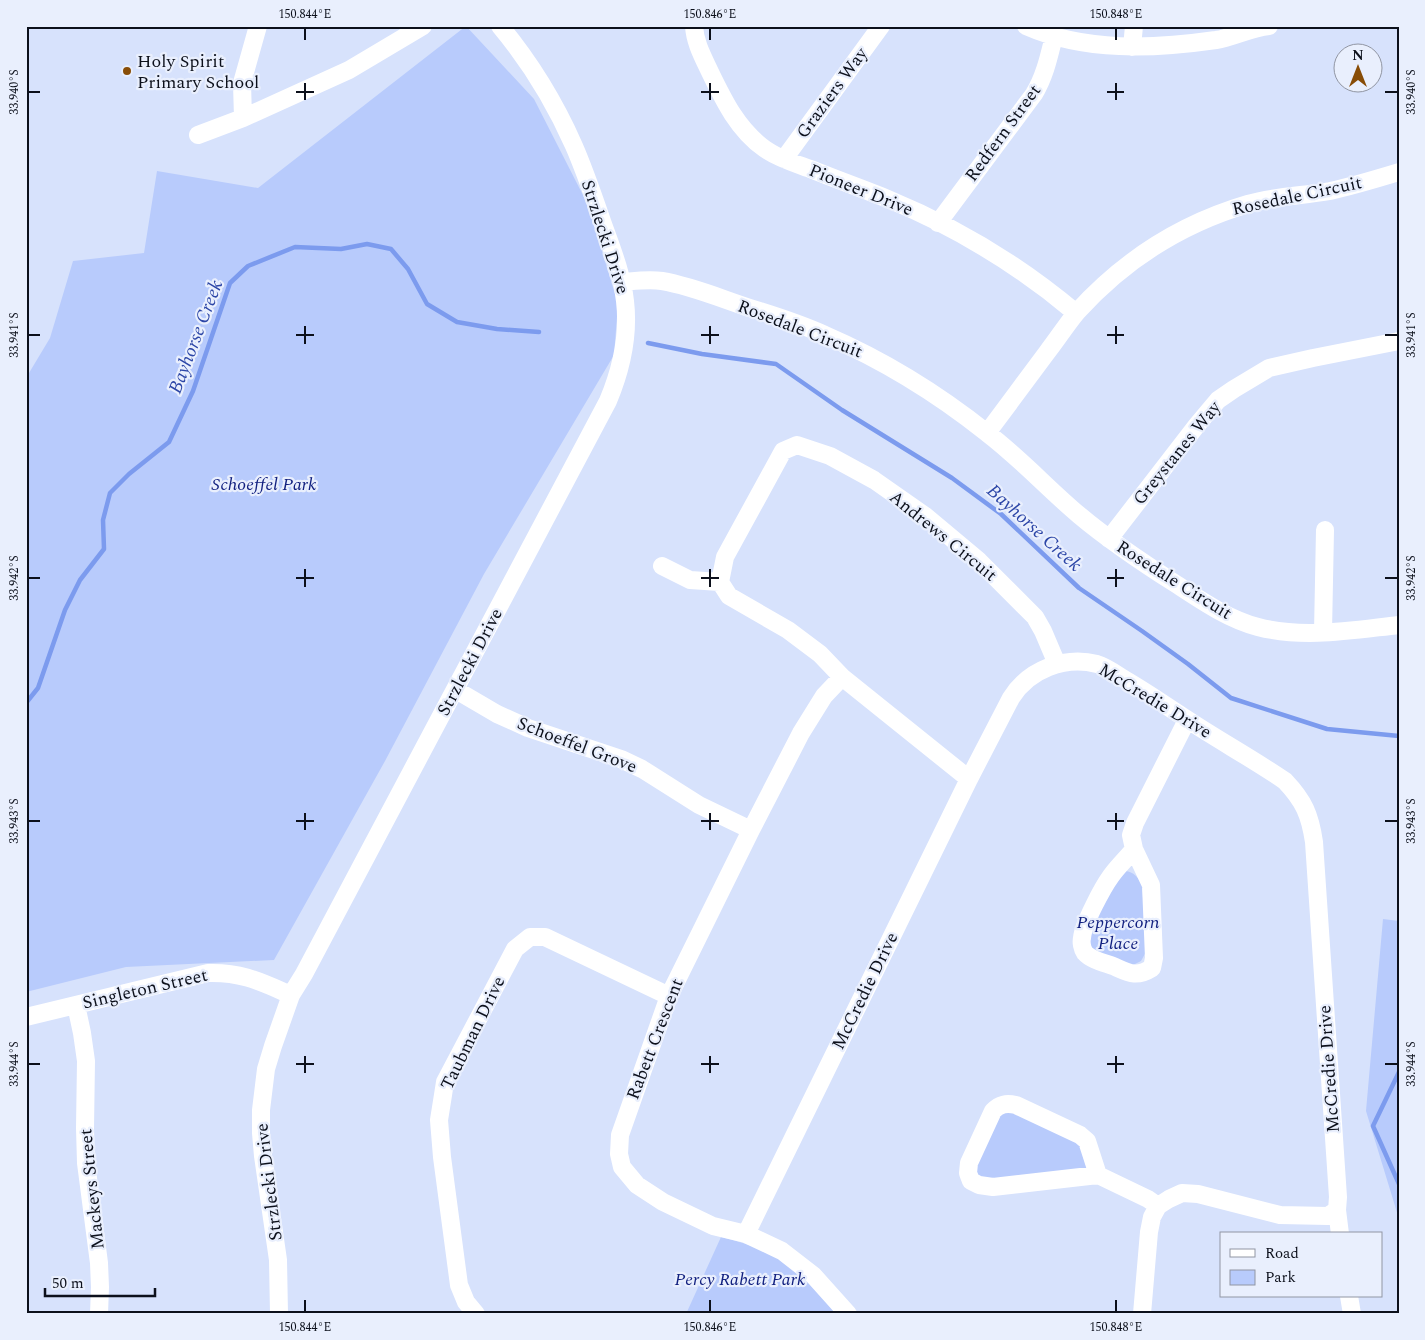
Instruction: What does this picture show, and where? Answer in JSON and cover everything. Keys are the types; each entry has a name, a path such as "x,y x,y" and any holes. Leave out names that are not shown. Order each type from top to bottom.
{"street":[{"path":"242,118 242,83 258,26"},
{"path":"198,135 242,118 349,70 423,26"},
{"name":"Strzlecki Drive","path":"279,1314 278,1260 263,1156 261,1110 266,1069 291,995 456,690 608,401 620,364 624,338 625,302 622,282 593,193 574,145 553,103 527,61 500,26"},
{"name":"Pioneer Drive","path":"694,26 698,47 725,103 734,117 754,140 784,159 889,199 938,223 1015,267 1076,313"},
{"name":"Graziers Way","path":"784,159 881,26"},
{"path":"1026,26 1079,42 1132,47 1216,40 1255,28 1269,26"},
{"path":"1132,47 1134,26"},
{"name":"Redfern Street","path":"938,223 1034,94 1046,69 1054,36"},
{"name":"Rosedale Circuit","path":"987,433 1076,313 1102,286 1128,264 1166,239 1197,222 1249,204 1329,191 1399,172"},
{"name":"Rosedale Circuit","path":"622,282 661,281 778,317 854,348 916,382 987,433 1080,516 1110,539 1231,618 1258,627 1290,632 1323,632 1399,625"},
{"name":"Greystanes Way","path":"1110,539 1197,425 1218,400 1234,389 1269,368 1399,342"},
{"name":"Andrews Circuit","path":"720,582 725,557 783,451 797,445 830,456 874,480 924,515 972,555 1036,618 1057,664"},
{"path":"1323,632 1325,530"},
{"path":"662,566 690,580 720,582 729,596 788,630 820,654 842,677 969,779"},
{"name":"McCredie Drive","path":"746,1234 969,779 1011,698 1018,687 1029,677 1057,664 1084,662 1100,665 1143,690 1187,720 1285,781 1297,793 1305,807 1310,820 1314,842 1340,1232"},
{"name":"Rabett Crescent","path":"842,677 824,696 801,733 669,996 620,1135 618,1154 622,1167 637,1185 663,1202 713,1226 746,1234 782,1251 813,1275 848,1314"},
{"name":"Schoeffel Grove","path":"456,690 497,714 528,728 621,759 642,769 699,805 751,830"},
{"path":"1134,849 1104,887 1085,925 1082,945 1085,952 1093,958 1132,974 1144,974 1152,968 1154,958 1151,884 1134,849 1130,835 1187,720"},
{"name":"Taubman Drive","path":"476,1314 466,1302 459,1285 439,1120 445,1082 515,949 530,937 545,937 669,996"},
{"name":"Singleton Street","path":"26,1017 208,973 240,975 291,995"},
{"name":"Mackeys Street","path":"76,1005 86,1061 86,1163 99,1263 99,1314"},
{"path":"1098,1175 1087,1141 1080,1135 1008,1103 998,1106 992,1111 969,1163 968,1173 971,1180 979,1185 993,1187 1098,1175 1148,1199 1158,1206"},
{"path":"1142,1314 1152,1217 1158,1206 1182,1193 1198,1194 1280,1215 1328,1216 1337,1210"},
{"path":"1349,1298 1352,1314"}],"green space":[{"name":"Schoeffel Park","path":"466,26 534,99 588,205 618,304 614,355 484,574 385,761 274,960 126,967 26,992 26,378 50,338 73,261 144,253 157,171 258,188"},
{"name":"Peppercorn Place","path":"1125,871 1135,875 1142,885 1147,950 1141,961 1131,966 1100,955 1090,947 1088,930 1115,879"},
{"path":"1383,919 1399,921 1399,1219 1366,1111"},
{"path":"1010,1109 1080,1142 1090,1171 985,1180 975,1169 1000,1111"},
{"name":"Percy Rabett Park","path":"721,1237 770,1253 786,1263 809,1283 836,1314 686,1314"}],"waterway":[{"name":"Bayhorse Creek","path":"26,703 38,688 65,610 80,580 104,549 103,520 110,493 129,474 169,442 193,391 230,283 248,266 295,247 341,249 367,244 391,249 408,269 427,304 457,322 497,329 539,332"},
{"name":"Bayhorse Creek","path":"648,343 702,354 776,364 842,410 952,478 1001,514 1079,588 1188,664 1231,698 1327,729 1399,736"},
{"path":"1399,1072 1373,1126 1399,1184"}],"place":[{"name":"Holy Spirit Primary School","path":"127,71"}]}
